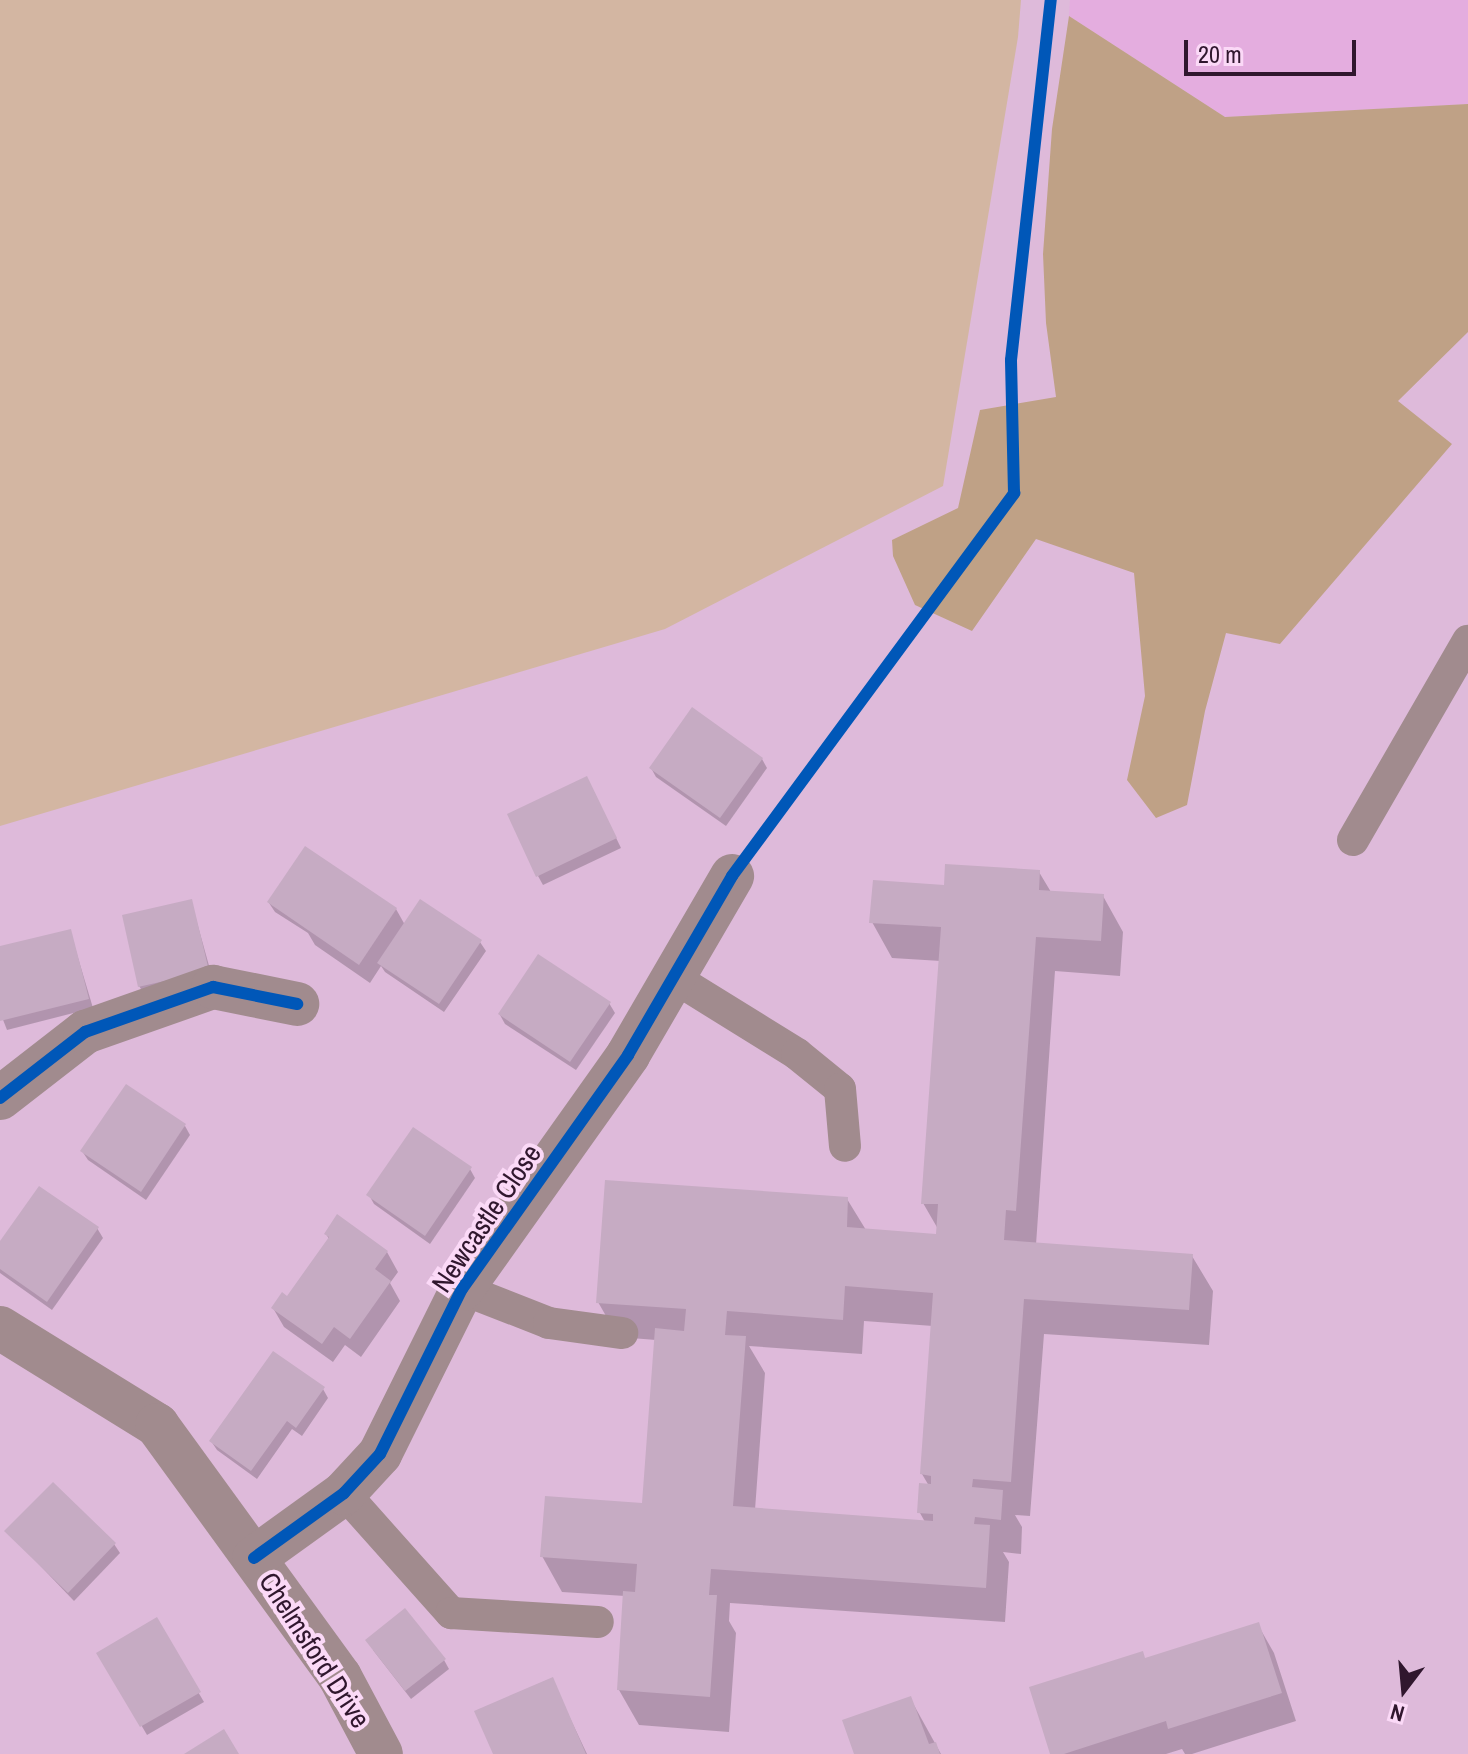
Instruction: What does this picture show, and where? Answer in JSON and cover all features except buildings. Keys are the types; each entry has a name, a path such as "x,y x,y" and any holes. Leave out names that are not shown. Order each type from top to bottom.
{"street":[{"name":"Newcastle Close","path":"254,1558 344,1493 380,1454 462,1289 628,1055 732,876"},
{"path":"0,1098 85,1032 213,987 297,1004"},
{"name":"Chelmsford Drive","path":"0,1328 157,1425 340,1677 381,1754"}],"lane":[{"path":"1353,840 1468,641"},
{"path":"673,977 797,1054 840,1089 845,1146"},
{"path":"462,1289 549,1323 622,1333"},
{"path":"344,1493 451,1613 598,1622"}],"shaded area":[{"path":"0,0 1021,0 1018,37 943,486 665,629 0,826"},
{"path":"1070,0 1468,0 1468,104 1225,117 1069,16"},
{"path":"1069,16 1225,117 1468,104 1468,332 1398,401 1452,444 1280,644 1226,633 1205,711 1187,805 1156,818 1127,780 1145,696 1134,573 1036,539 972,631 915,605 893,556 892,540 958,508 980,410 1056,397 1046,323 1043,254 1052,129"}],"cycle path":[{"path":"254,1558 344,1493 380,1454 462,1289 628,1055 732,876 1014,493 1011,360 1051,0"},
{"path":"0,1098 85,1032 213,987 297,1004"}]}
